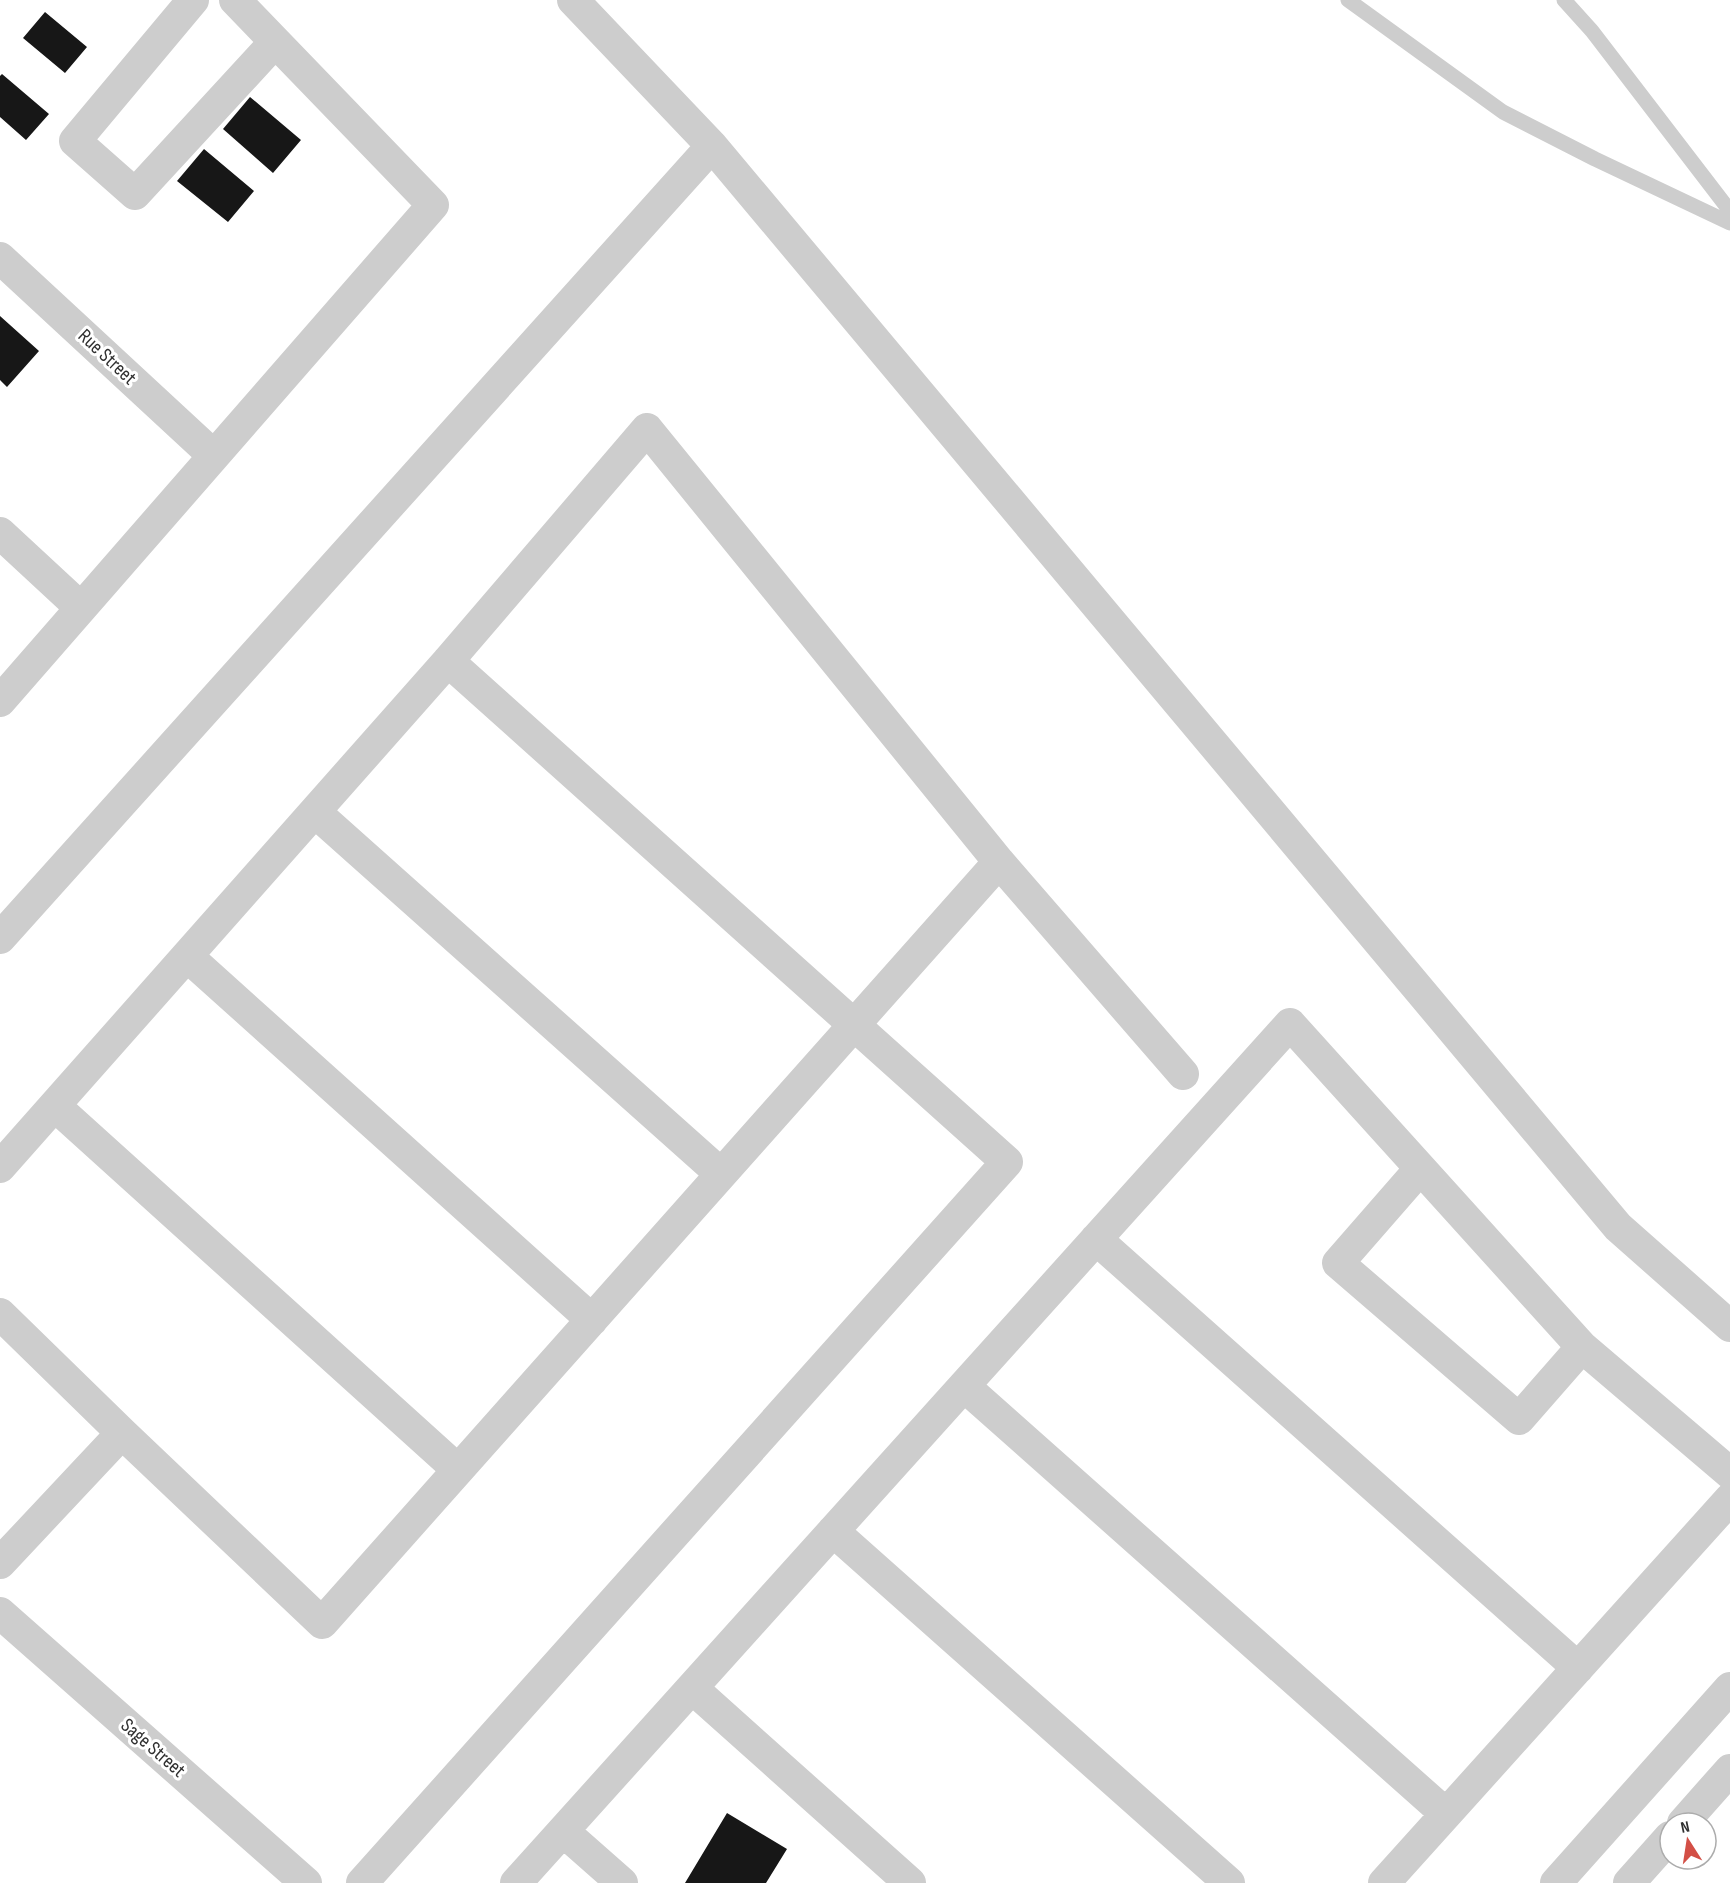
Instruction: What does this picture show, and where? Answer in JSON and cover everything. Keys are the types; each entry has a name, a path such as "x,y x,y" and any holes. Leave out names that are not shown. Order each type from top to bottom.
{"street":[{"path":"193,0 75,141 135,194 275,42"},
{"path":"0,701 433,205 235,0"},
{"path":"573,0 712,146 1618,1227 1730,1326"},
{"path":"0,938 712,146"},
{"name":"Rue Street","path":"0,258 214,456"},
{"path":"0,1167 448,662 647,429 999,862 1183,1074"},
{"path":"0,533 81,608"},
{"path":"362,1883 1007,1162 448,662"},
{"path":"315,812 721,1174"},
{"path":"0,1314 322,1623 999,862"},
{"path":"188,956 592,1320"},
{"path":"516,1883 1290,1024 1582,1347 1730,1473"},
{"path":"55,1106 458,1470"},
{"path":"1420,1169 1338,1263 1519,1419 1582,1347"},
{"path":"1096,1239 1578,1668"},
{"path":"964,1386 1446,1814"},
{"path":"0,1563 122,1433"},
{"path":"1384,1883 1730,1499"},
{"path":"833,1531 1229,1883"},
{"name":"Sage Street","path":"0,1613 306,1883"},
{"path":"692,1688 910,1883"},
{"path":"1556,1883 1730,1688"},
{"path":"1694,1811 1730,1770"},
{"path":"563,1831 622,1883"},
{"path":"1629,1883 1658,1850"}],"lane":[{"path":"1348,0 1503,112 1595,159 1730,223"},
{"path":"1564,0 1592,31 1730,211"}],"building":[{"path":"45,12 87,47 65,73 23,38"},
{"path":"2,74 49,114 26,140 0,117 0,76"},
{"path":"250,97 301,140 273,173 223,129"},
{"path":"204,149 254,191 228,222 177,181"},
{"path":"0,316 39,351 7,387 0,380"},
{"path":"727,1813 787,1849 766,1883 685,1883"}]}
